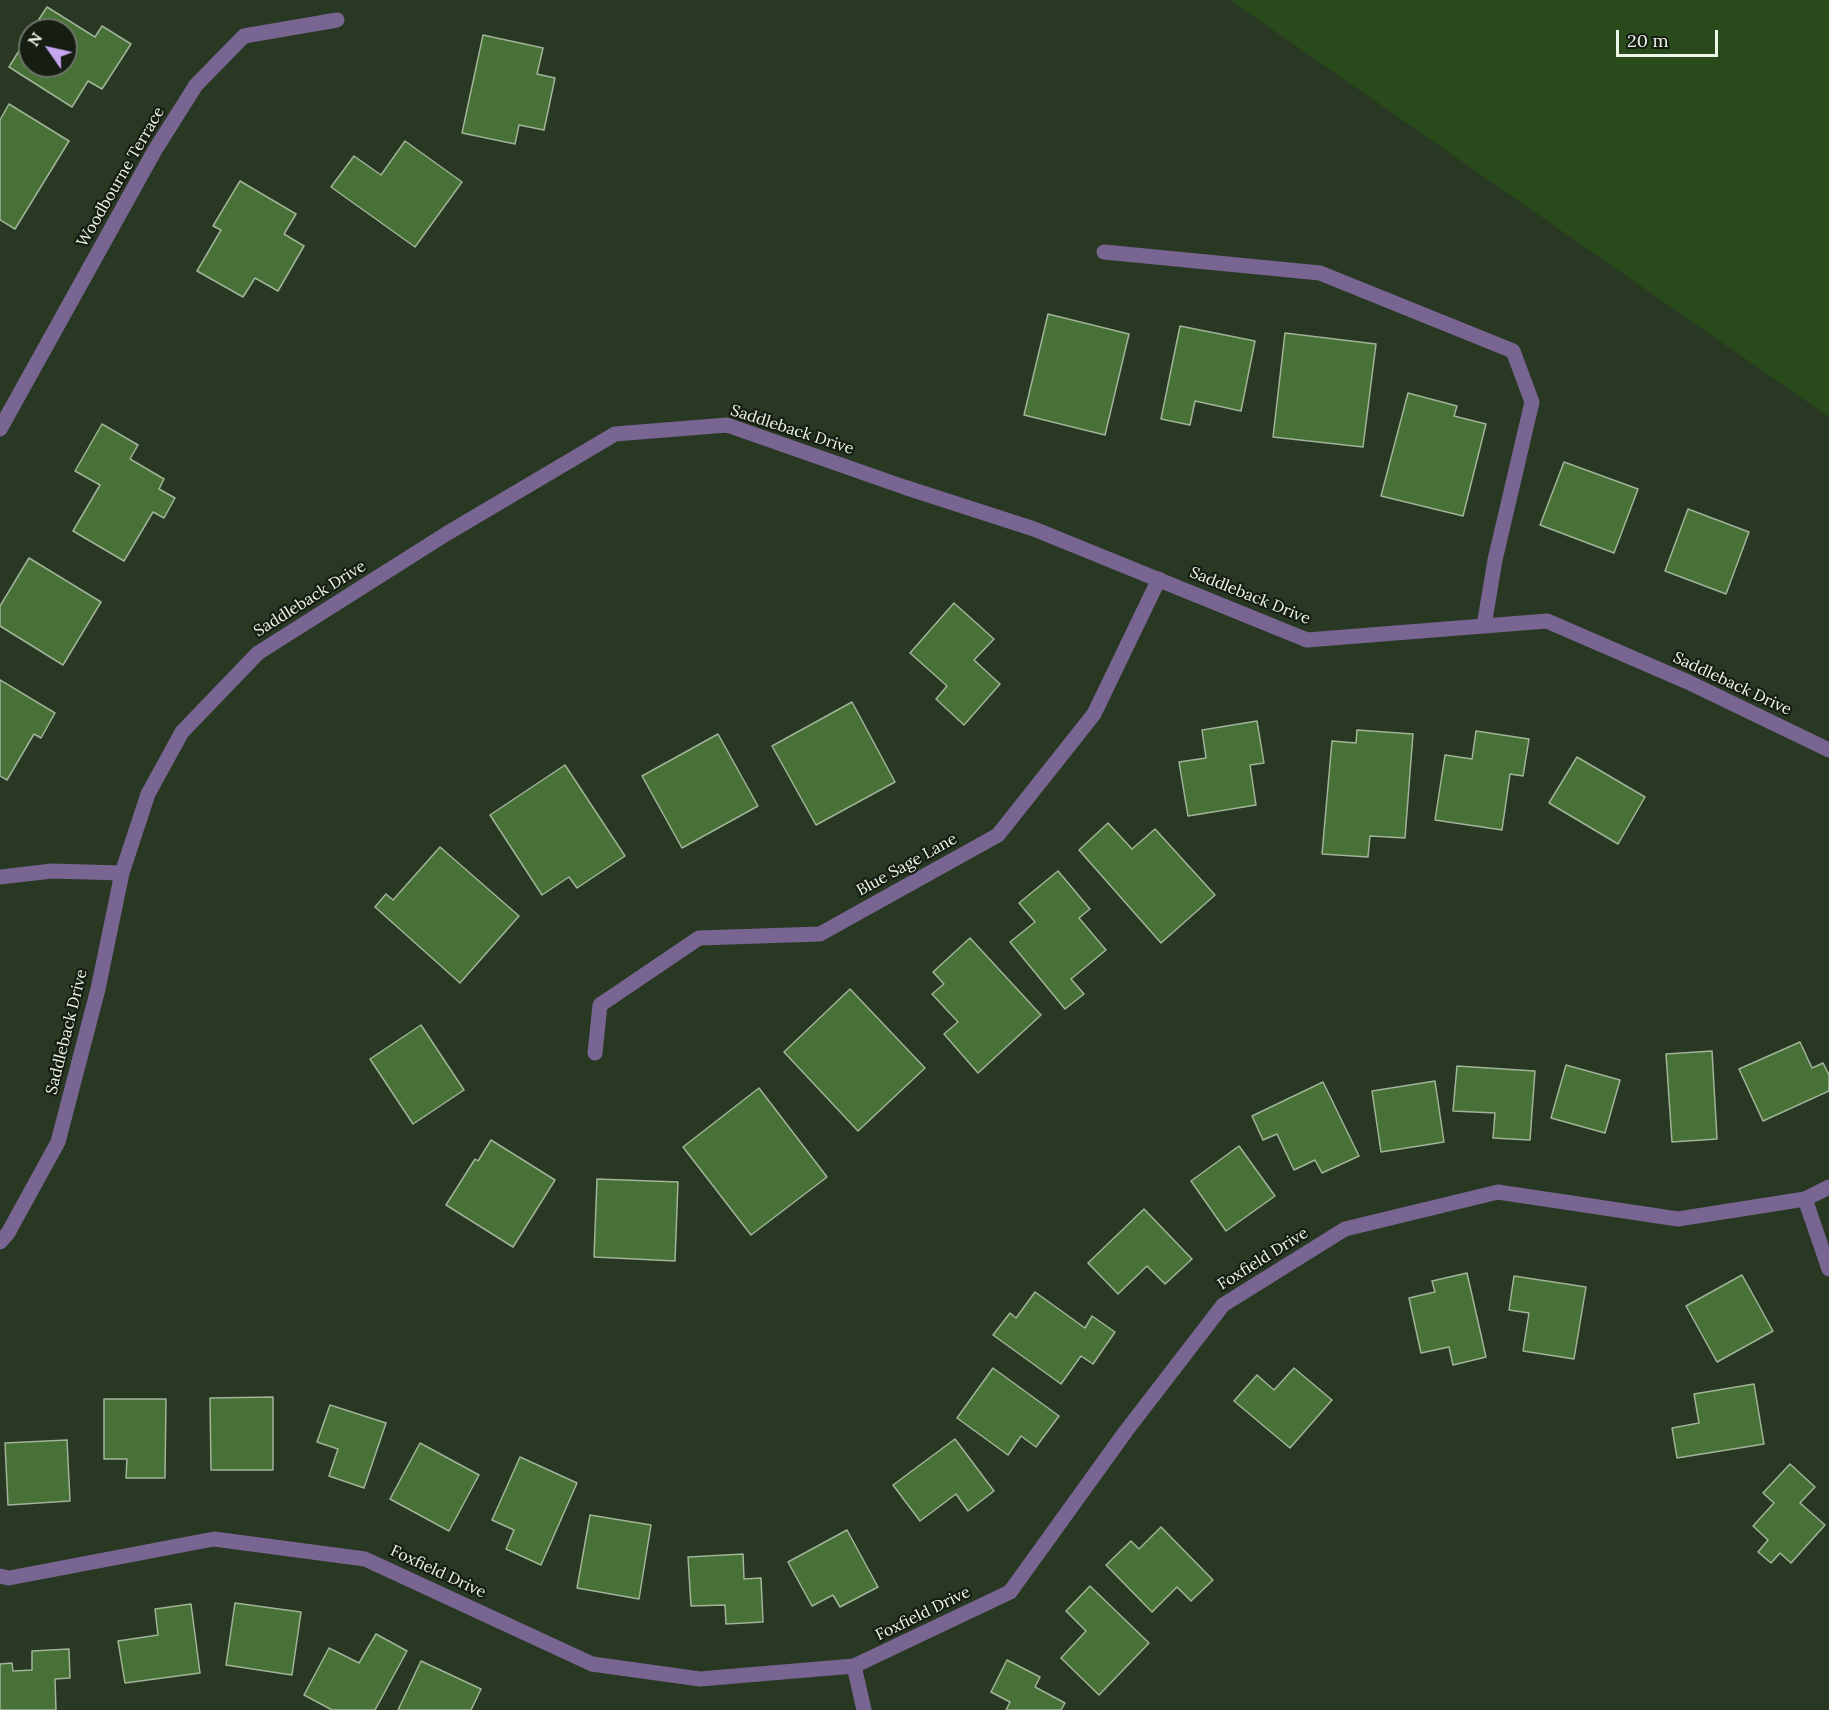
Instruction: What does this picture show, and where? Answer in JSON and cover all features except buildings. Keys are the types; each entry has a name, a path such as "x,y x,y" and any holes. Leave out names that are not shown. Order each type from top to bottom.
{"street":[{"name":"Woodbourne Terrace","path":"0,429 155,150 196,85 244,36 337,20"},
{"path":"1104,252 1320,273 1513,351 1532,402 1495,560 1484,626"},
{"name":"Saddleback Drive","path":"0,1242 8,1233 58,1142 98,989 122,873 148,794 182,732 258,653 446,534 615,434 727,424 904,487 1034,529 1307,640 1548,621 1688,682 1829,750"},
{"name":"Blue Sage Lane","path":"595,1053 600,1005 699,938 820,934 998,835 1094,714 1159,579"},
{"path":"0,877 52,871 122,873"},
{"name":"Foxfield Drive","path":"0,1576 9,1578 214,1539 365,1559 592,1664 700,1679 854,1666 1010,1592 1126,1431 1223,1305 1345,1229 1498,1192 1678,1219 1805,1199 1829,1186"},
{"path":"1805,1199 1829,1269"},
{"path":"854,1666 864,1710"}],"green space":[{"path":"1230,0 1829,0 1829,417"}]}
